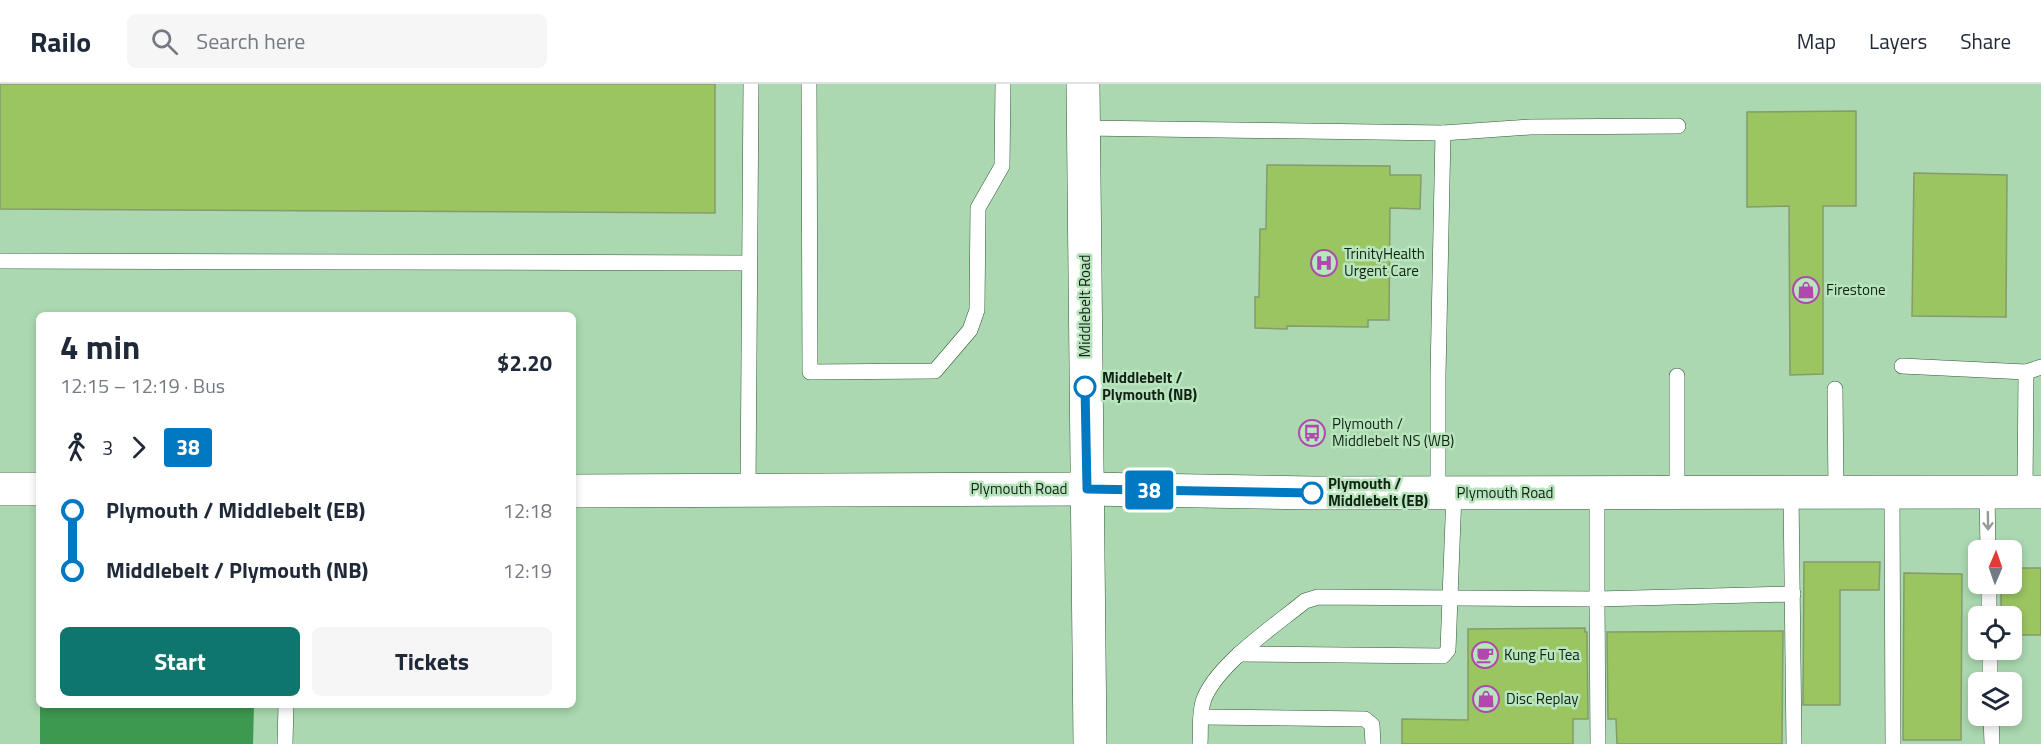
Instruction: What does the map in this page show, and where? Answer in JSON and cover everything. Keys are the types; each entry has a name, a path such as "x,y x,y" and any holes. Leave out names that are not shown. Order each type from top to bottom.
{"main road":[{"name":"Middlebelt Road","path":"1083,84 1090,744"},
{"path":"0,489 36,489"},
{"name":"Plymouth Road","path":"576,491 1087,489 1446,493 2033,492"}],"lane":[{"path":"748,492 750,84"},
{"path":"809,84 810,372 935,370 970,330 977,310 978,208 1002,166 1003,84"},
{"path":"1083,128 1443,133 1530,127 1678,126"},
{"path":"1239,654 1443,656 1448,650 1450,600 1438,375 1443,133"},
{"path":"0,261 749,263"},
{"path":"1902,366 2026,372 2041,367"},
{"path":"2026,372 2033,492"},
{"path":"1677,376 1677,493"},
{"path":"1835,389 1836,492"},
{"path":"1892,492 1893,744"},
{"path":"1987,492 1988,540"},
{"path":"1597,493 1598,744"},
{"path":"1791,493 1794,744"},
{"path":"1200,744 1202,706 1209,688 1239,654 1305,601 1318,597 1450,600 1793,594"},
{"path":"285,744 286,708"},
{"path":"1201,717 1365,719 1372,725 1373,744"},
{"path":"1991,726 1992,744"}],"shaded area":[{"path":"40,708 254,708 253,744 40,744"}],"building":[{"path":"0,84 715,84 715,213 0,209"},
{"name":"Firestone","path":"1856,111 1856,206 1823,206 1823,374 1790,375 1789,206 1747,207 1747,112"},
{"name":"TrinityHealth Urgent Care","path":"1267,165 1390,166 1390,175 1421,175 1420,209 1390,208 1389,320 1368,320 1368,327 1255,328 1255,297 1259,297 1260,229 1266,229"},
{"path":"1914,173 2007,175 2006,317 1912,316"},
{"path":"1804,562 1880,562 1879,590 1840,590 1840,705 1803,705"},
{"path":"2022,568 2041,568 2041,635 2022,635 2022,606 2001,606 2001,594 2022,594"},
{"path":"1904,573 1962,574 1961,740 1903,740"},
{"path":"1585,628 1587,632 1588,719 1573,719 1573,744 1402,744 1402,719 1468,720 1468,629"},
{"path":"1783,631 1782,744 1617,744 1616,719 1608,719 1607,632"}],"bus line":[{"name":"38","path":"1085,387 1087,489 1312,493"}],"place":[{"name":"TrinityHealth Urgent Care","path":"1324,263"},
{"name":"Firestone","path":"1806,290"},
{"name":"Middlebelt / Plymouth (NB)","path":"1085,387"},
{"name":"Plymouth / Middlebelt NS (WB)","path":"1312,433"},
{"name":"Plymouth / Middlebelt (EB)","path":"1312,493"},
{"name":"Kung Fu Tea","path":"1485,655"},
{"name":"Disc Replay","path":"1486,699"}]}
